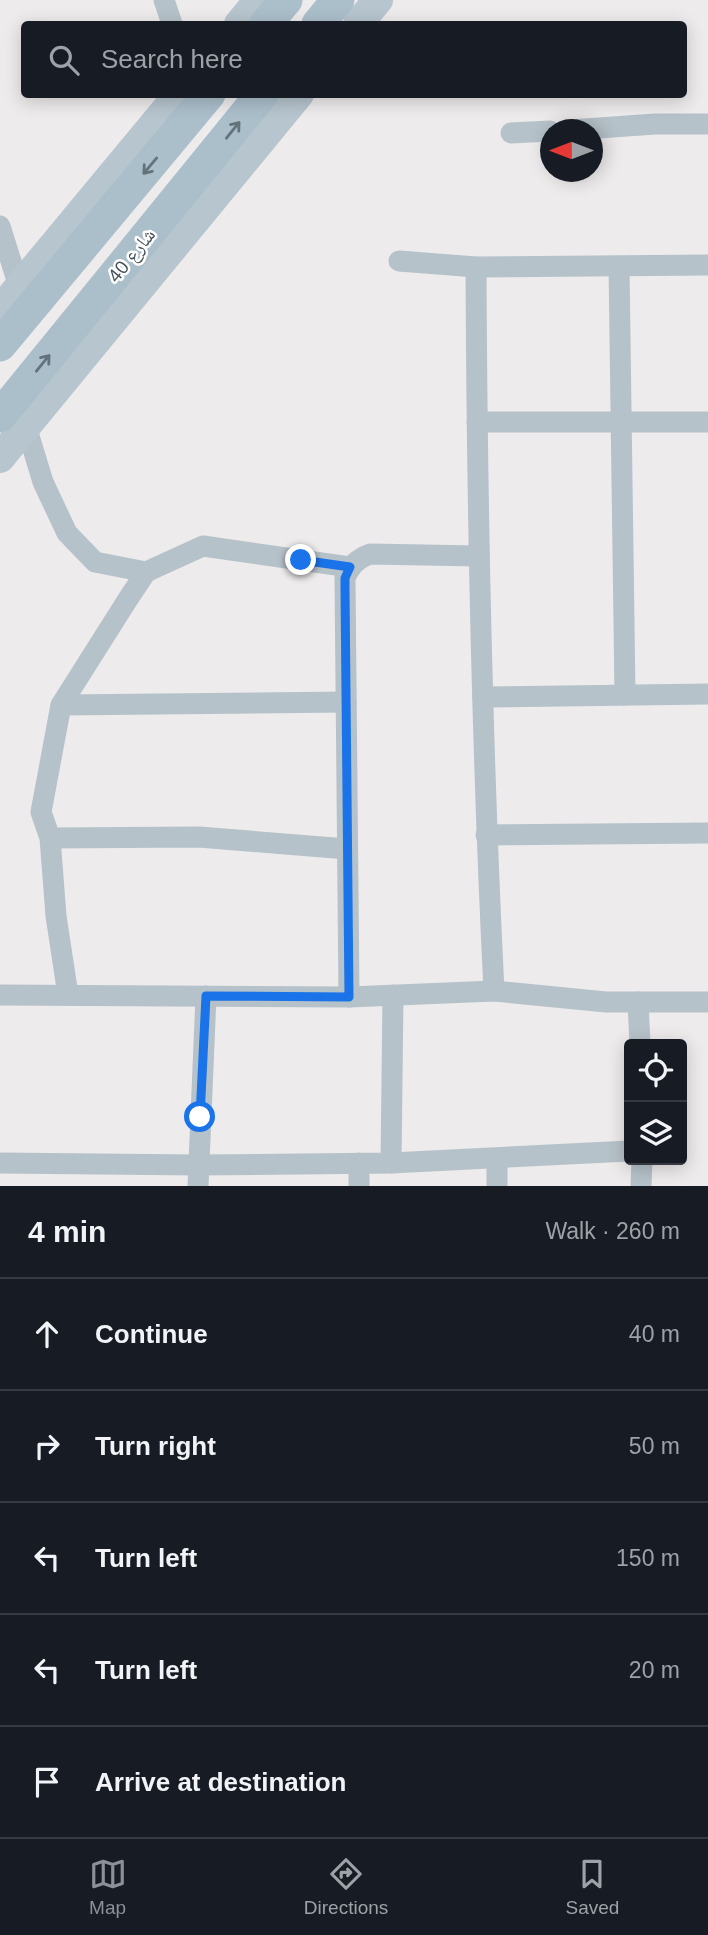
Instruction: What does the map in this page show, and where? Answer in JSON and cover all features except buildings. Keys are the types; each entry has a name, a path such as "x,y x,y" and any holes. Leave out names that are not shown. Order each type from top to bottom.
{"main road":[{"path":"268,21 286,0"},
{"path":"320,21 338,0"},
{"path":"0,345 205,98"},
{"name":"شارع 40","path":"13,421 214,175 260,98"}],"street":[{"path":"164,0 171,21"},
{"path":"242,21 259,0"},
{"path":"360,21 378,0"},
{"path":"0,310 176,98"},
{"path":"214,175 295,98"},
{"path":"603,128 708,124"},
{"path":"511,133 540,132"},
{"path":"0,226 19,286"},
{"path":"399,261 477,267 708,265"},
{"path":"619,266 625,695"},
{"path":"477,267 478,556 486,835 494,991"},
{"path":"0,457 13,421"},
{"path":"13,421 66,533 95,562 146,572"},
{"path":"477,422 708,422"},
{"path":"68,995 56,916 50,838 41,812 61,705 146,572 203,546 350,567"},
{"path":"349,997 345,578 350,567 359,558 370,554 478,556"},
{"path":"483,696 708,694"},
{"path":"61,705 346,702"},
{"path":"486,835 708,833"},
{"path":"50,838 199,837 347,849"},
{"path":"0,995 349,997 494,991 606,1002 708,1002"},
{"path":"391,1163 393,995"},
{"path":"198,1176 206,996"},
{"path":"638,1002 640,1039"},
{"path":"0,1163 198,1176 359,1163 624,1151"},
{"path":"497,1158 497,1186"},
{"path":"359,1163 359,1186"},
{"path":"641,1186 642,1165"}],"route":[{"path":"200,1117 206,996 349,997 345,578 350,567 301,560"}]}
